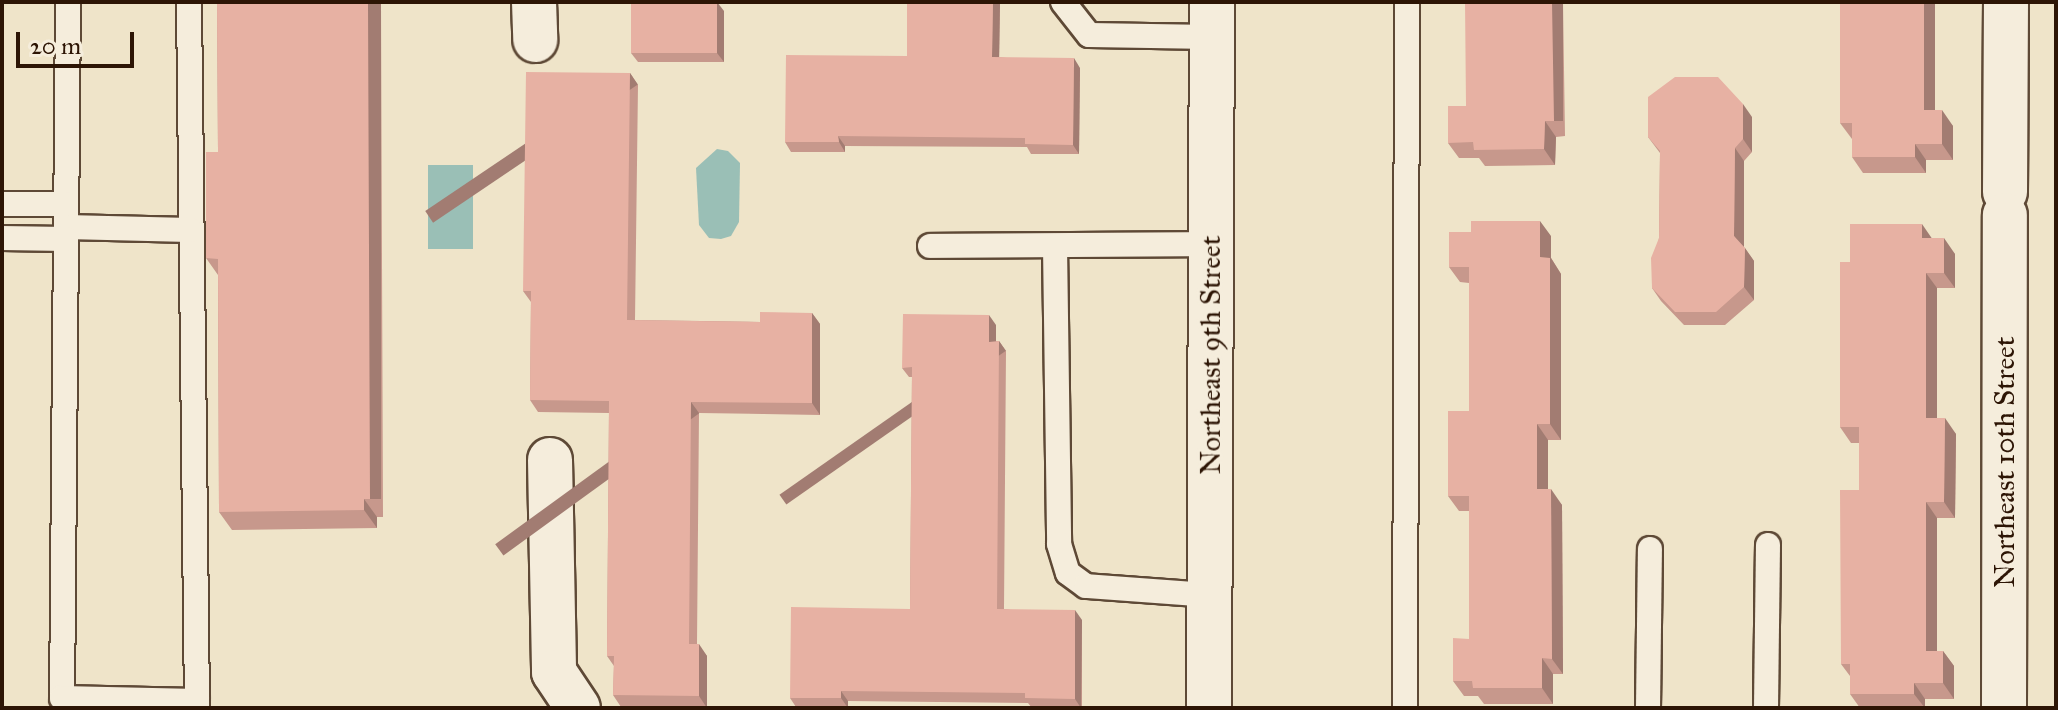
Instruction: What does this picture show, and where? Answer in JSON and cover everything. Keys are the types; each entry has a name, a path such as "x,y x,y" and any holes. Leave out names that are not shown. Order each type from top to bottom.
{"street":[{"name":"Northeast 10th Street","path":"2004,708 2006,2"},
{"name":"Northeast 9th Street","path":"1209,708 1212,19"},
{"path":"550,460 554,672 578,708"}],"lane":[{"path":"68,2 62,698 197,705 189,2"},
{"path":"1063,2 1089,35 1212,19"},
{"path":"1405,708 1407,2"},
{"path":"2,204 66,223 190,230"},
{"path":"2,238 66,223"},
{"path":"930,246 1211,244"},
{"path":"1055,246 1059,544 1068,573 1086,586 1209,595"},
{"path":"1766,708 1768,545"},
{"path":"1648,708 1650,549"}],"water":[{"path":"717,149 728,151 740,163 739,222 731,236 721,239 709,238 699,225 696,168"},
{"path":"428,165 473,165 473,249 428,249"}],"building":[{"path":"217,2 368,2 370,499 364,499 364,510 219,512 218,259 206,258 206,152 218,152"},
{"path":"631,2 717,2 717,53 631,53"},
{"path":"907,2 993,2 992,57 1074,58 1073,145 1025,144 1025,138 838,136 839,142 785,142 786,55 907,56"},
{"path":"1465,2 1552,2 1554,121 1545,121 1544,149 1474,150 1473,142 1448,143 1448,106 1466,106"},
{"path":"1840,2 1924,2 1924,110 1942,110 1942,144 1915,144 1915,157 1852,157 1852,123 1840,123"},
{"path":"526,72 630,73 627,320 760,322 760,312 812,313 812,403 691,402 689,644 699,644 699,696 613,695 614,656 607,656 609,401 530,400 531,291 523,291"},
{"path":"1675,77 1718,77 1743,104 1743,139 1735,148 1734,236 1745,248 1744,287 1716,312 1675,312 1652,288 1651,258 1659,238 1660,151 1648,137 1648,97"},
{"path":"1471,221 1540,221 1540,257 1550,258 1550,424 1537,424 1537,489 1551,489 1552,659 1542,658 1542,688 1473,688 1472,681 1453,681 1453,638 1469,639 1469,496 1448,496 1448,411 1469,411 1469,267 1449,267 1449,232 1471,232"},
{"path":"1850,224 1922,224 1922,238 1944,238 1944,273 1926,273 1926,418 1945,418 1944,502 1926,502 1926,651 1943,651 1943,683 1914,683 1914,694 1850,694 1850,664 1841,664 1840,490 1859,490 1859,427 1840,427 1840,262 1850,262"},
{"path":"903,314 989,315 989,342 999,341 997,609 1075,610 1075,699 1025,698 1025,693 841,691 841,698 790,698 791,607 910,609 912,367 902,368"}]}
